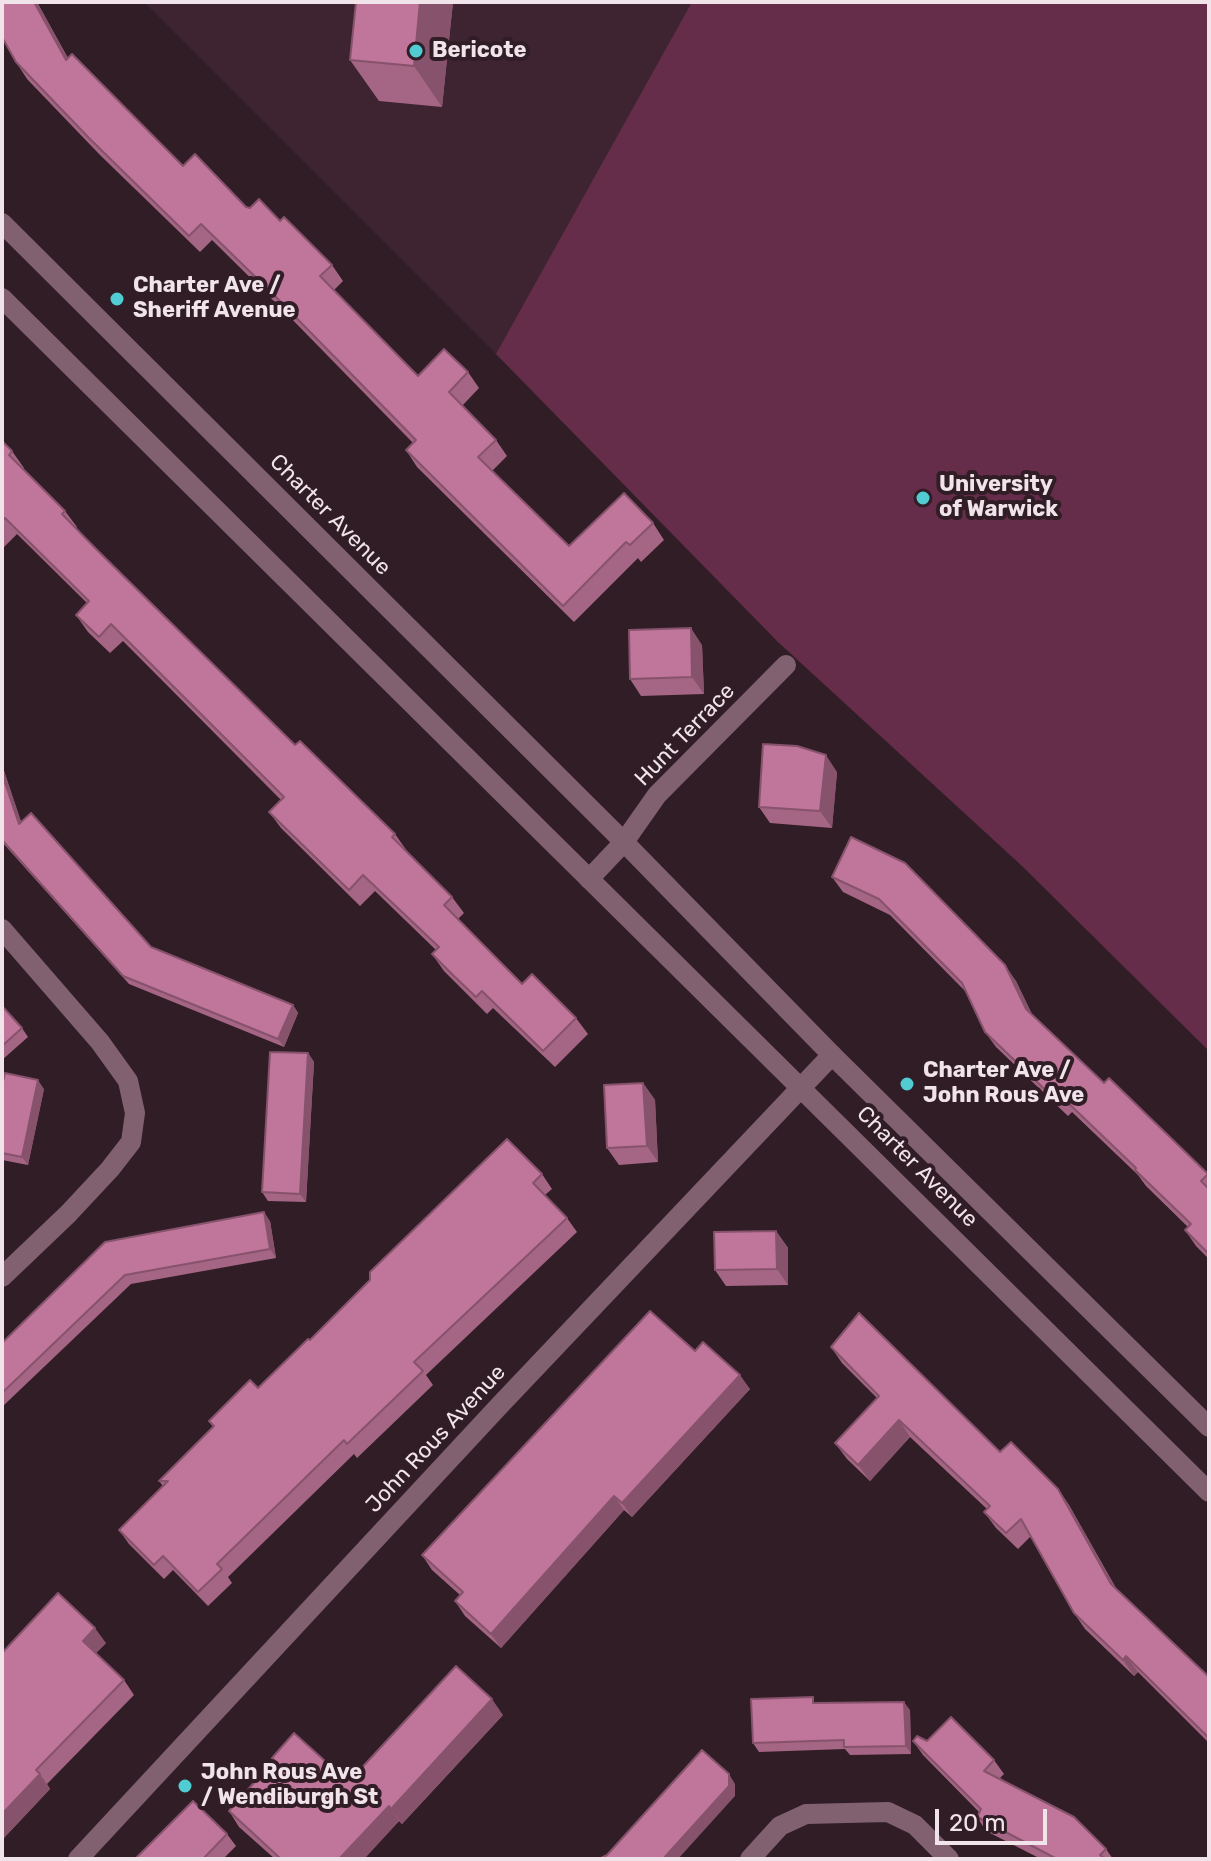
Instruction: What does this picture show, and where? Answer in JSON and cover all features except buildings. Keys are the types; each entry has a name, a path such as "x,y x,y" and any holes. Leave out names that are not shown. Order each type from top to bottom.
{"street":[{"name":"Charter Avenue","path":"2,223 624,842 832,1055 1209,1427"},
{"name":"Charter Avenue","path":"2,298 1209,1492"},
{"name":"Hunt Terrace","path":"624,842 657,795 786,665"},
{"path":"589,879 624,842"},
{"path":"2,929 100,1042 128,1081 135,1113 131,1142 110,1169 2,1277"},
{"name":"John Rous Avenue","path":"78,1859 478,1428 832,1055"},
{"path":"750,1859 780,1826 806,1814 888,1812 915,1825 949,1859"}],"shaded area":[{"name":"University of Warwick","path":"144,2 1209,2 778,642"},
{"name":"University of Warwick","path":"692,2 1209,2 1209,1051 1022,866 778,642 496,354"}],"place":[{"name":"Bericote","path":"416,51"},
{"name":"Charter Ave / Sheriff Avenue","path":"117,299"},
{"name":"University of Warwick","path":"923,498"},
{"name":"Charter Ave / John Rous Ave","path":"907,1084"},
{"name":"John Rous Ave / Wendiburgh St","path":"185,1786"}]}
